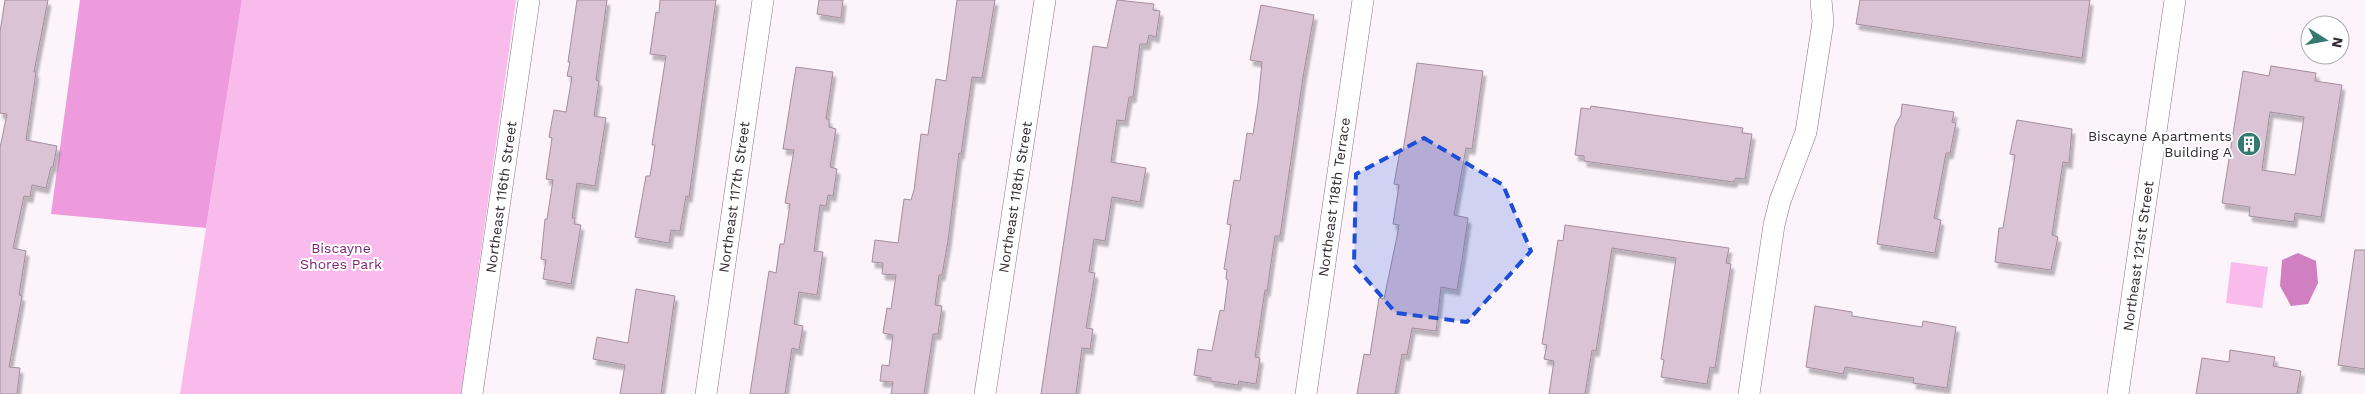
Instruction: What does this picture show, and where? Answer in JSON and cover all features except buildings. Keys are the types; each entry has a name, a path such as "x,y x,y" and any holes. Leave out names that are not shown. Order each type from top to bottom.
{"street":[{"name":"Northeast 116th Street","path":"472,394 529,0"},
{"name":"Northeast 117th Street","path":"706,394 763,0"},
{"name":"Northeast 118th Street","path":"984,394 1045,0"},
{"name":"Northeast 118th Terrace","path":"1306,394 1363,0"},
{"path":"1749,394 1774,224 1780,202 1806,132 1823,22 1821,0"},
{"name":"Northeast 121st Street","path":"2118,394 2175,0"}],"highlighted area":[{"path":"1424,138 1503,185 1531,251 1467,322 1396,313 1354,265 1356,174"}],"green space":[{"name":"Biscayne Shores Park","path":"242,0 516,0 461,394 180,394"},
{"path":"2231,262 2268,267 2262,308 2226,303"}],"shaded area":[{"path":"80,0 242,0 206,228 51,214"},
{"path":"2298,253 2316,261 2318,283 2308,304 2291,306 2280,286 2282,260"}],"place":[{"name":"Biscayne Apartments Building A","path":"2249,144"}]}
